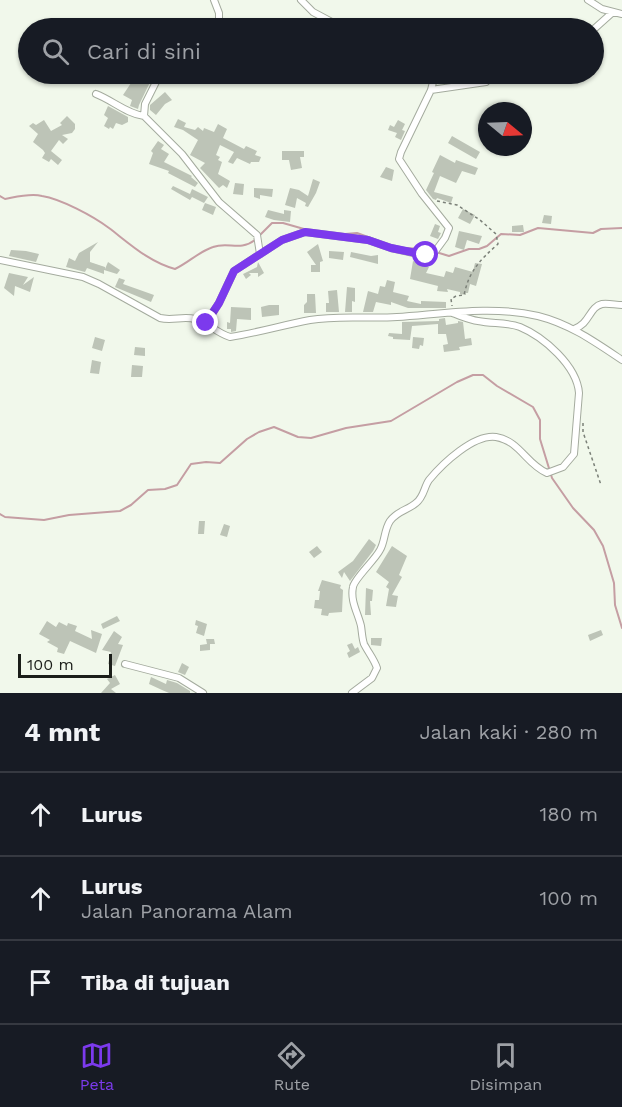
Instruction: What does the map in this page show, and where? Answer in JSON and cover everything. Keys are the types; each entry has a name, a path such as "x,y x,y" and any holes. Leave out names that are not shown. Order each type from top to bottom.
{"street":[{"path":"214,0 219,18"},
{"path":"302,0 313,12 324,18"},
{"path":"588,0 602,9 622,14"},
{"path":"604,20 613,12"},
{"path":"144,116 145,104 155,84"},
{"path":"206,323 219,303 234,271 282,240 305,232 368,240 428,257 432,255 445,238 449,228 399,159 400,152 432,84"},
{"path":"431,90 472,84"},
{"path":"96,94 144,116 182,153 219,202 258,239 260,254"},
{"path":"0,260 83,277 160,318 168,320 185,318 206,323 221,334 230,337 313,320 514,312 538,316 574,330 622,360"},
{"path":"574,330 582,327 592,311 601,304 622,305"},
{"path":"352,693 372,678 377,668 364,643 361,624 352,599 352,587 381,549 384,533 398,512 415,504 421,498 429,480 459,451 477,440 494,437 509,441 521,449 532,464 547,473 559,470 574,454 579,393 568,364 560,355 519,327 477,321 452,313"},
{"path":"125,664 178,678 203,693"}],"path":[{"path":"427,200 457,205 496,234 498,244 481,258 467,278 464,295 452,299 452,313"},
{"path":"583,422 583,432 601,485"}],"building":[{"path":"130,84 149,84 138,109 130,106 132,100 123,95"},
{"path":"165,92 172,100 165,104 156,115 150,110 150,105"},
{"path":"108,106 128,117 128,122 122,125 116,123 113,129 104,126 108,118 104,115"},
{"path":"67,116 75,124 75,129 72,133 62,135 68,139 63,144 59,140 51,151 62,160 58,165 51,159 49,162 42,158 45,153 33,142 38,134 29,126 44,120 51,131 62,125 60,123"},
{"path":"178,119 186,123 184,127 195,130 198,127 203,131 204,128 214,132 218,124 227,129 223,138 244,149 246,146 257,151 255,155 261,157 259,162 250,164 237,158 233,164 228,162 234,152 220,145 216,155 222,162 218,174 230,181 227,188 223,185 219,188 200,168 205,163 190,155 198,140 174,127"},
{"path":"398,120 405,124 401,140 395,137 397,133 388,130 390,125 394,127"},
{"path":"452,136 478,151 478,156 476,159 448,143"},
{"path":"158,141 164,145 161,149 169,154 164,162 192,176 198,183 195,187 168,173 169,171 149,164 153,153 151,151"},
{"path":"282,151 304,151 304,157 300,157 302,168 291,170 289,160 282,160"},
{"path":"440,155 455,163 456,160 478,168 475,175 462,171 456,183 440,176 434,192 453,197 451,203 437,198 433,199 426,190"},
{"path":"386,167 394,170 392,181 380,177"},
{"path":"313,179 320,182 308,207 305,206 306,203 297,198 295,208 285,205 290,188 299,190 308,196"},
{"path":"235,183 244,184 243,195 233,194"},
{"path":"173,186 190,194 192,189 208,197 204,203 192,197 190,200 171,189"},
{"path":"254,188 273,189 272,197 260,195 260,199 254,197"},
{"path":"205,203 216,207 213,215 202,210"},
{"path":"463,209 475,215 470,224 458,218"},
{"path":"268,210 284,214 284,210 291,211 290,222 265,217"},
{"path":"544,215 552,216 551,224 542,223"},
{"path":"435,224 440,226 438,232 441,233 438,239 430,236"},
{"path":"523,225 524,232 512,232 512,226"},
{"path":"459,231 482,236 479,244 467,240 464,250 455,247"},
{"path":"98,242 90,252 90,262 105,267 105,269 108,262 120,270 117,274 104,270 104,274 87,268 85,272 66,267 69,258 75,261 79,253"},
{"path":"318,244 323,261 320,262 320,272 311,272 311,265 316,265 307,252"},
{"path":"11,250 39,254 36,262 9,256"},
{"path":"329,251 344,252 343,260 329,258"},
{"path":"351,252 378,255 378,264 350,257"},
{"path":"413,261 429,267 426,273 444,277 446,271 453,273 455,267 473,272 475,263 482,264 476,286 470,284 466,295 447,289 448,292 437,291 438,286 410,279"},
{"path":"258,262 264,273 258,277 258,273 249,273 251,275 246,279 243,274 257,267"},
{"path":"9,273 28,277 23,285 34,277 30,292 15,286 14,296 4,288"},
{"path":"119,278 125,280 123,284 154,295 151,302 115,287"},
{"path":"387,280 395,282 393,292 409,296 407,301 421,304 421,301 446,302 446,308 408,308 391,302 391,305 376,302 373,312 363,312 368,291 378,294 380,286 385,287"},
{"path":"347,287 355,288 352,312 345,312"},
{"path":"337,290 339,312 326,312 326,303 329,303 328,291"},
{"path":"307,294 315,294 316,313 304,313"},
{"path":"279,305 279,315 262,317 261,307"},
{"path":"231,307 251,308 251,320 237,319 236,331 231,332 231,329 227,329 227,322 230,323"},
{"path":"445,318 446,325 458,323 458,321 463,322 465,339 471,338 472,345 459,347 460,350 444,352 443,345 448,344 446,334 438,334 438,324 412,326 410,340 393,339 388,336 389,333 402,334 402,322 439,321"},
{"path":"95,337 105,340 102,351 92,348"},
{"path":"413,337 424,338 423,346 420,345 419,349 412,348"},
{"path":"135,347 145,348 145,356 134,355"},
{"path":"92,360 101,362 99,374 90,373"},
{"path":"132,365 143,366 142,377 131,377"},
{"path":"199,521 205,521 204,534 198,534"},
{"path":"224,524 230,526 227,537 220,535"},
{"path":"369,539 376,545 373,551 350,581 344,572 342,578 338,572 353,561"},
{"path":"317,546 322,552 314,558 309,552"},
{"path":"392,546 407,556 399,575 402,577 392,595 398,596 396,607 386,606 389,589 386,587 389,582 376,572"},
{"path":"322,580 341,585 340,588 343,590 342,612 329,613 328,616 321,615 322,609 314,608 315,600 319,600 320,591 318,591"},
{"path":"366,588 373,590 372,601 370,601 371,615 365,615"},
{"path":"117,616 120,621 103,629 101,624"},
{"path":"196,620 207,624 204,636 196,633 198,626 195,625"},
{"path":"47,621 56,627 59,622 67,626 68,623 77,626 75,631 92,639 91,630 102,634 96,653 70,641 64,654 57,652 58,648 47,642 50,640 39,634"},
{"path":"601,630 603,635 590,641 588,635"},
{"path":"114,631 122,637 118,644 123,645 115,666 108,664 111,652 102,650"},
{"path":"371,638 382,638 381,646 371,645"},
{"path":"206,639 214,639 215,644 210,644 210,650 200,651 200,645 207,644"},
{"path":"352,643 355,649 358,647 360,652 349,658 347,653 350,651 347,645"},
{"path":"182,663 189,667 185,675 178,672"},
{"path":"115,675 120,684 111,689 116,693 101,693 110,683 107,679"},
{"path":"151,677 166,684 167,680 177,683 190,693 169,693 149,684"}],"waterway":[{"path":"0,196 5,199 37,195 67,204 102,223 148,257 175,269 213,247 239,246 255,240"},
{"path":"259,236 272,223 283,223 304,229"},
{"path":"404,248 426,249 449,256 487,246 501,234 520,235 538,228 593,233 601,229 622,228"},
{"path":"345,234 357,233 379,241"},
{"path":"0,514 5,517 44,520 69,515 120,511 131,505 148,490 165,489 177,485 191,464 220,463 247,439 259,432 274,427 298,437 311,438 346,428 391,421 457,382 473,375 483,375 533,407 540,420 540,439 552,478 573,508 594,530 603,546 614,583 615,605 622,628"}],"route":[{"path":"206,323 219,303 234,271 282,240 305,232 329,237 358,238 426,255"}]}
